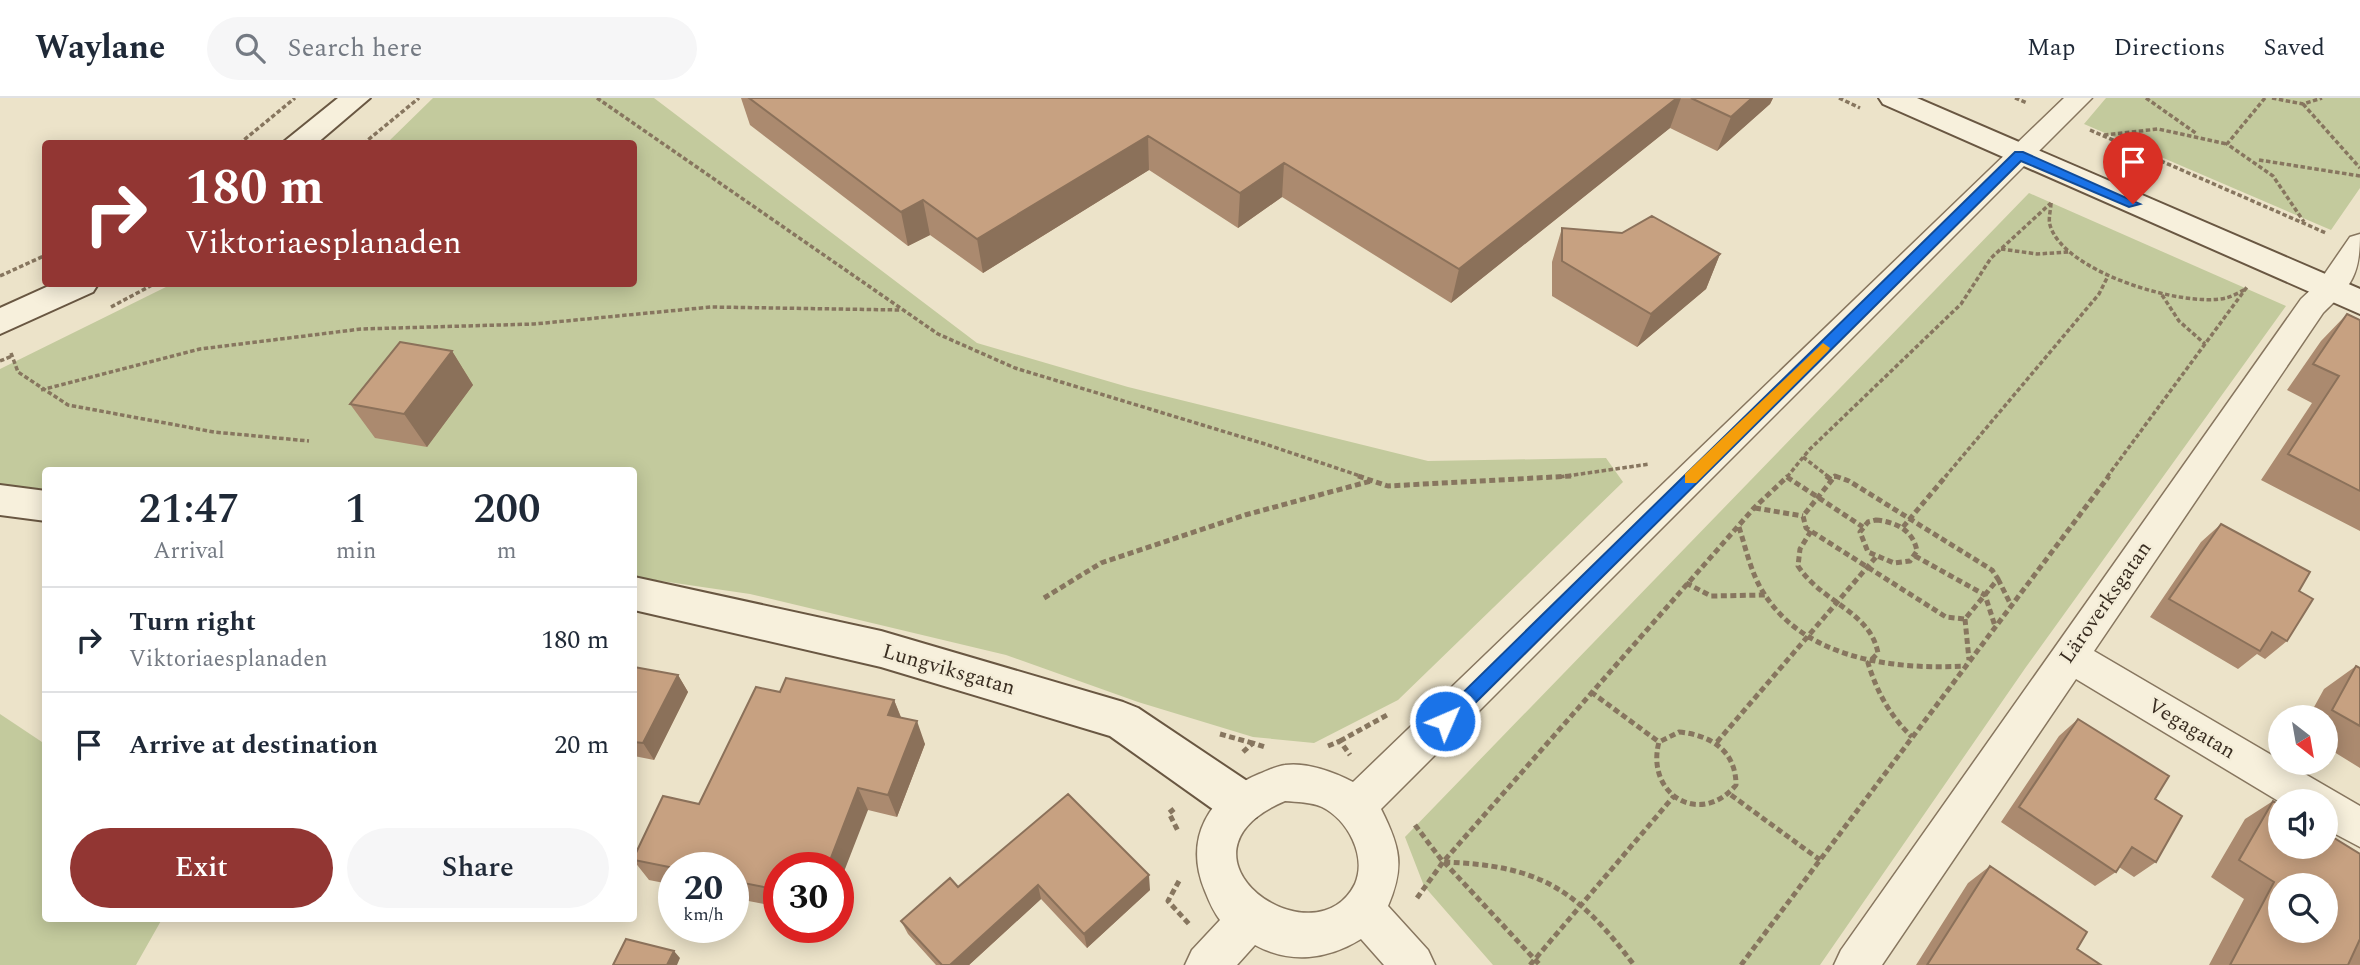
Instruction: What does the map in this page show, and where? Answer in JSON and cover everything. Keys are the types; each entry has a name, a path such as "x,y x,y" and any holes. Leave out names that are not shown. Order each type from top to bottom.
{"main road":[{"path":"301,140 356,98"},
{"path":"1893,98 2039,136"},
{"path":"1955,98 2352,271"},
{"path":"0,322 75,287"},
{"path":"0,500 42,505"},
{"name":"Lungviksgatan","path":"637,595 881,649 1124,721 1240,802"}],"street":[{"path":"1365,797 2079,98"},
{"name":"Läroverksgatan","path":"1856,965 2312,306 2352,271"},
{"name":"Vegagatan","path":"2068,655 2294,789"},
{"path":"1284,783 1310,784 1334,792 1365,797 1369,825 1377,847 1379,869 1374,891 1363,910 1344,926 1322,936 1296,938 1271,932 1249,920 1228,899 1218,874 1216,847 1224,822 1240,802 1260,789 1284,783"},
{"path":"2338,814 2360,828"},
{"path":"1363,910 1402,954"},
{"path":"1207,965 1249,920"}],"path":[{"path":"244,140 295,98"},
{"path":"368,140 419,98"},
{"path":"597,98 938,334 1014,368 1388,486 1549,479 1716,453"},
{"path":"2015,98 2039,136 2103,135 2158,129 2201,136 2227,144 2258,160 2289,190 2304,223 2352,271"},
{"path":"2146,98 2201,136"},
{"path":"2227,144 2265,98"},
{"path":"2272,98 2303,104 2322,98"},
{"path":"2303,104 2360,168"},
{"path":"2103,135 2304,223"},
{"path":"2258,160 2360,176"},
{"path":"1402,954 1424,886 1443,862 1754,508 1961,304 1991,258 2056,197"},
{"path":"2051,203 2050,225 2070,251 2108,276 2162,295 2225,298 2246,288"},
{"path":"2001,249 2036,254 2070,251"},
{"path":"0,276 42,257"},
{"path":"1903,527 2099,294 2108,276"},
{"path":"1741,965 1968,664 2251,280"},
{"path":"2162,295 2179,321 2205,344"},
{"path":"41,390 200,349 361,329 534,324 711,307 901,310"},
{"path":"12,356 18,372 41,390 68,405 214,432 309,440"},
{"path":"1803,457 1832,480"},
{"path":"1803,516 1835,476 1849,481 1992,570 2011,605"},
{"path":"1787,477 1863,527"},
{"path":"1044,598 1101,563 1245,514 1373,481"},
{"path":"1754,508 1803,516"},
{"path":"1803,516 1806,527 1868,568 1946,617 1965,619"},
{"path":"1876,520 1903,527 1914,538 1917,551 1910,561 1894,563 1876,557 1863,545 1860,532 1863,527 1876,520"},
{"path":"1740,527 1765,596 1798,629 1868,663 1925,670 1968,664"},
{"path":"1811,531 1800,549 1798,566 1807,581 1862,620 1877,638 1878,653 1868,663"},
{"path":"1915,556 1985,596 1995,627"},
{"path":"1717,742 1876,557"},
{"path":"1968,664 1965,619 1998,579"},
{"path":"1686,583 1711,596 1765,596"},
{"path":"1868,663 1873,685 1883,704 1895,722 1913,737"},
{"path":"1591,692 1659,742"},
{"path":"1679,732 1691,732 1717,742 1726,751 1737,774 1731,795 1723,802 1711,806 1686,803 1674,796 1656,775 1653,763 1659,742 1679,732"},
{"path":"1731,795 1820,860"},
{"path":"1365,797 1416,826 1443,862 1535,964 1674,796"},
{"path":"1443,862 1475,862 1514,867 1554,883 1582,904 1610,931 1634,965"}],"green space":[{"path":"433,98 654,98 977,343 1128,387 1428,461 1606,458 1623,482 1398,700 1314,743 1253,737 1138,702 1006,655 750,594 637,577 637,467 42,467 42,494 0,488 0,369 166,287 637,287 637,140 390,140"},
{"path":"2106,98 2360,98 2360,188 2331,230 2084,124"},
{"path":"2029,193 2286,306 2026,667 1820,965 1493,965 1424,886 1405,837"},
{"path":"0,714 42,742 42,922 160,922 136,965 0,965"}],"building":[{"path":"749,98 1677,98 1459,269 1284,163 1240,193 1148,136 977,239 923,200 901,212"},
{"path":"1691,98 1752,98 1731,117"},
{"path":"1652,216 1720,254 1651,314 1562,261 1562,228 1622,233"},
{"path":"2347,314 2360,320 2360,491 2288,454 2339,376 2313,364"},
{"path":"400,342 452,351 404,414 350,404"},
{"path":"2221,524 2310,572 2299,591 2313,599 2287,641 2272,632 2260,651 2169,599"},
{"path":"2356,666 2360,668 2360,726 2338,713 2338,705 2335,705"},
{"path":"637,668 678,675 643,743 637,742"},
{"path":"786,678 894,700 888,715 917,721 888,795 858,788 833,852 763,852 763,887 749,884 749,852 658,852 658,865 637,861 637,851 663,796 699,804 756,687 780,692"},
{"path":"2078,719 2169,776 2155,799 2182,816 2156,862 2132,847 2116,872 2019,807"},
{"path":"1068,794 1149,875 1084,934 1038,885 950,965 942,965 901,921 950,878 958,887"},
{"path":"2268,810 2268,859 2338,859 2338,840 2360,854 2360,939 2348,965 2230,965 2268,893 2268,943 2338,943 2338,873 2268,873 2268,878 2239,860"},
{"path":"1990,866 2087,932 2077,949 2101,965 1927,965"},
{"path":"626,939 674,951 667,965 613,965"}],"slow traffic":[{"path":"1691,479 1823,348"}],"route":[{"path":"1445,721 2019,155 2133,204"}]}
